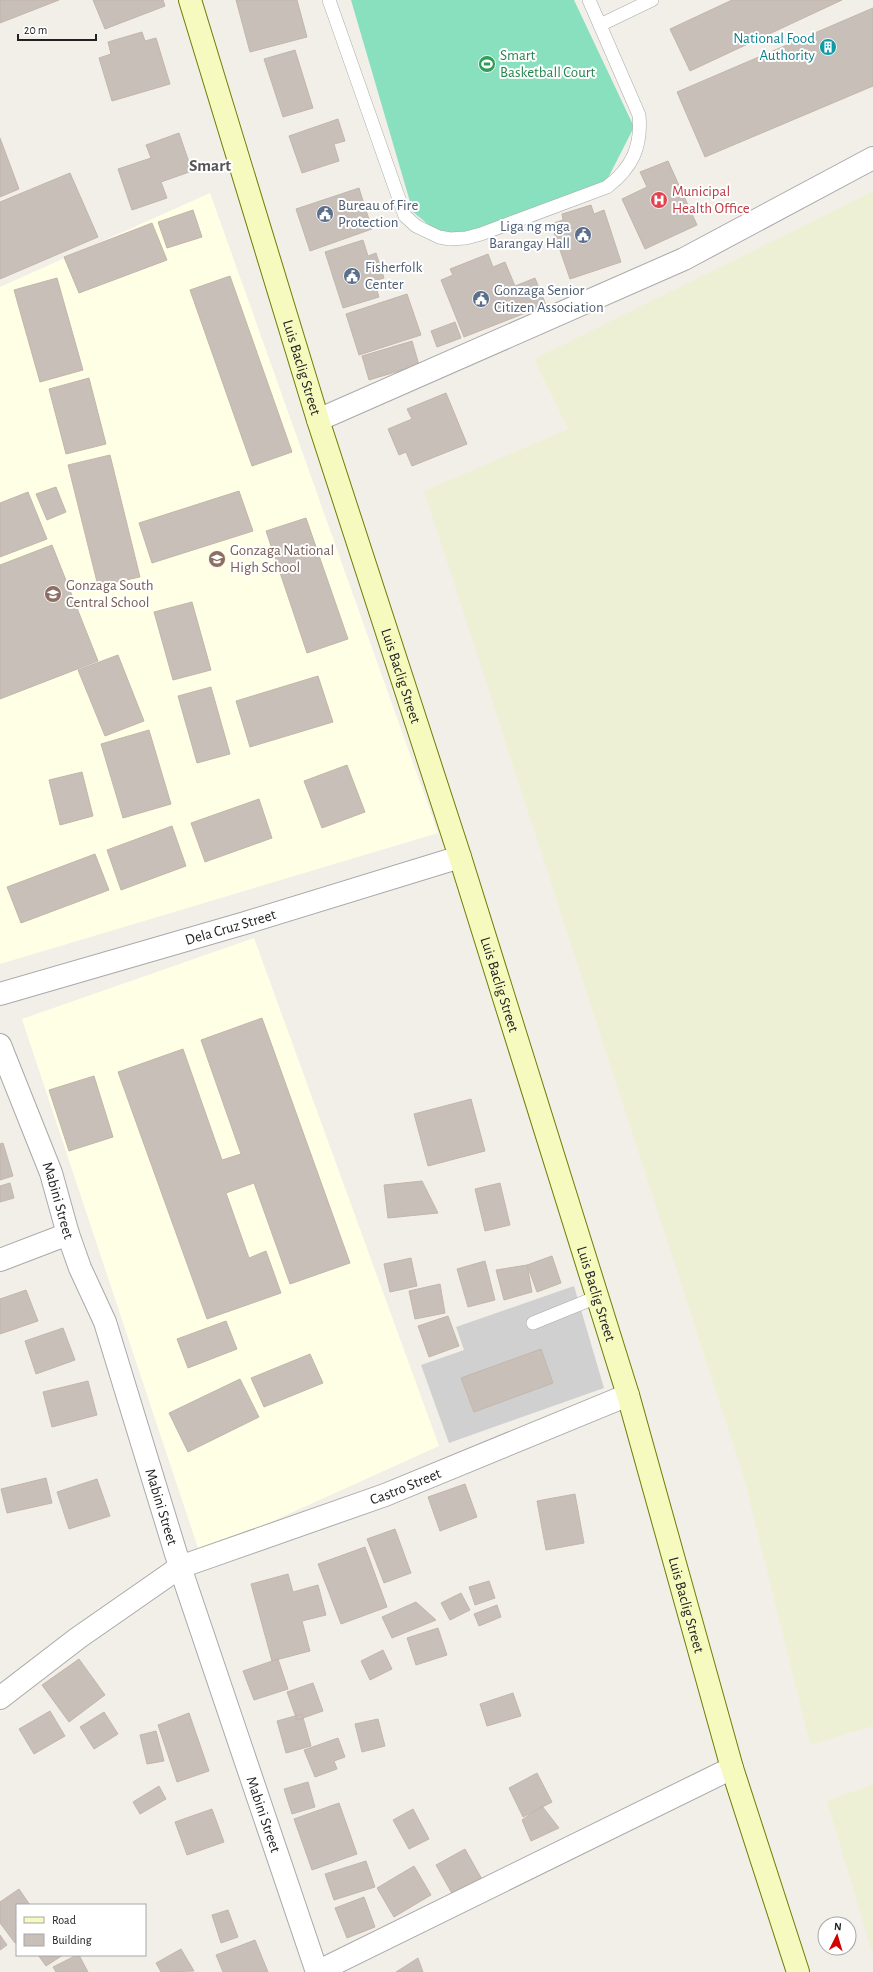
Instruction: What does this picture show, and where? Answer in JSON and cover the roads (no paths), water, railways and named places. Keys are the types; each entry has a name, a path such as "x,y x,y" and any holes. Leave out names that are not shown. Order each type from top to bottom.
{"street":[{"name":"Luis Baclig Street","path":"190,0 318,420 460,857 628,1395 732,1768 798,1972"},
{"path":"318,420 684,258 873,158"},
{"name":"Dela Cruz Street","path":"0,994 237,925 460,857"},
{"name":"Mabini Street","path":"0,1045 51,1174 68,1234 80,1268 105,1322 180,1567 317,1972"},
{"path":"0,1260 68,1234"},
{"name":"Castro Street","path":"0,1698 78,1638 180,1567 385,1495 628,1395"},
{"path":"317,1972 732,1768"}],"lane":[{"path":"329,0 405,216 429,234 450,239 481,234 607,187 620,178 627,169 638,144 640,129 639,115 589,0"},
{"path":"600,25 652,0"},
{"path":"533,1323 597,1297"}],"place":[{"name":"National Food Authority","path":"828,47"},
{"name":"Smart Basketball Court","path":"487,64"},
{"name":"Municipal Health Office","path":"659,200"},
{"name":"Bureau of Fire Protection","path":"325,214"},
{"name":"Liga ng mga Barangay Hall","path":"583,235"},
{"name":"Fisherfolk Center","path":"352,276"},
{"name":"Gonzaga Senior Citizen Association","path":"481,299"},
{"name":"Gonzaga National High School","path":"217,559"},
{"name":"Gonzaga South Central School","path":"53,594"}],"district":[{"name":"Smart","path":"210,165"}]}
